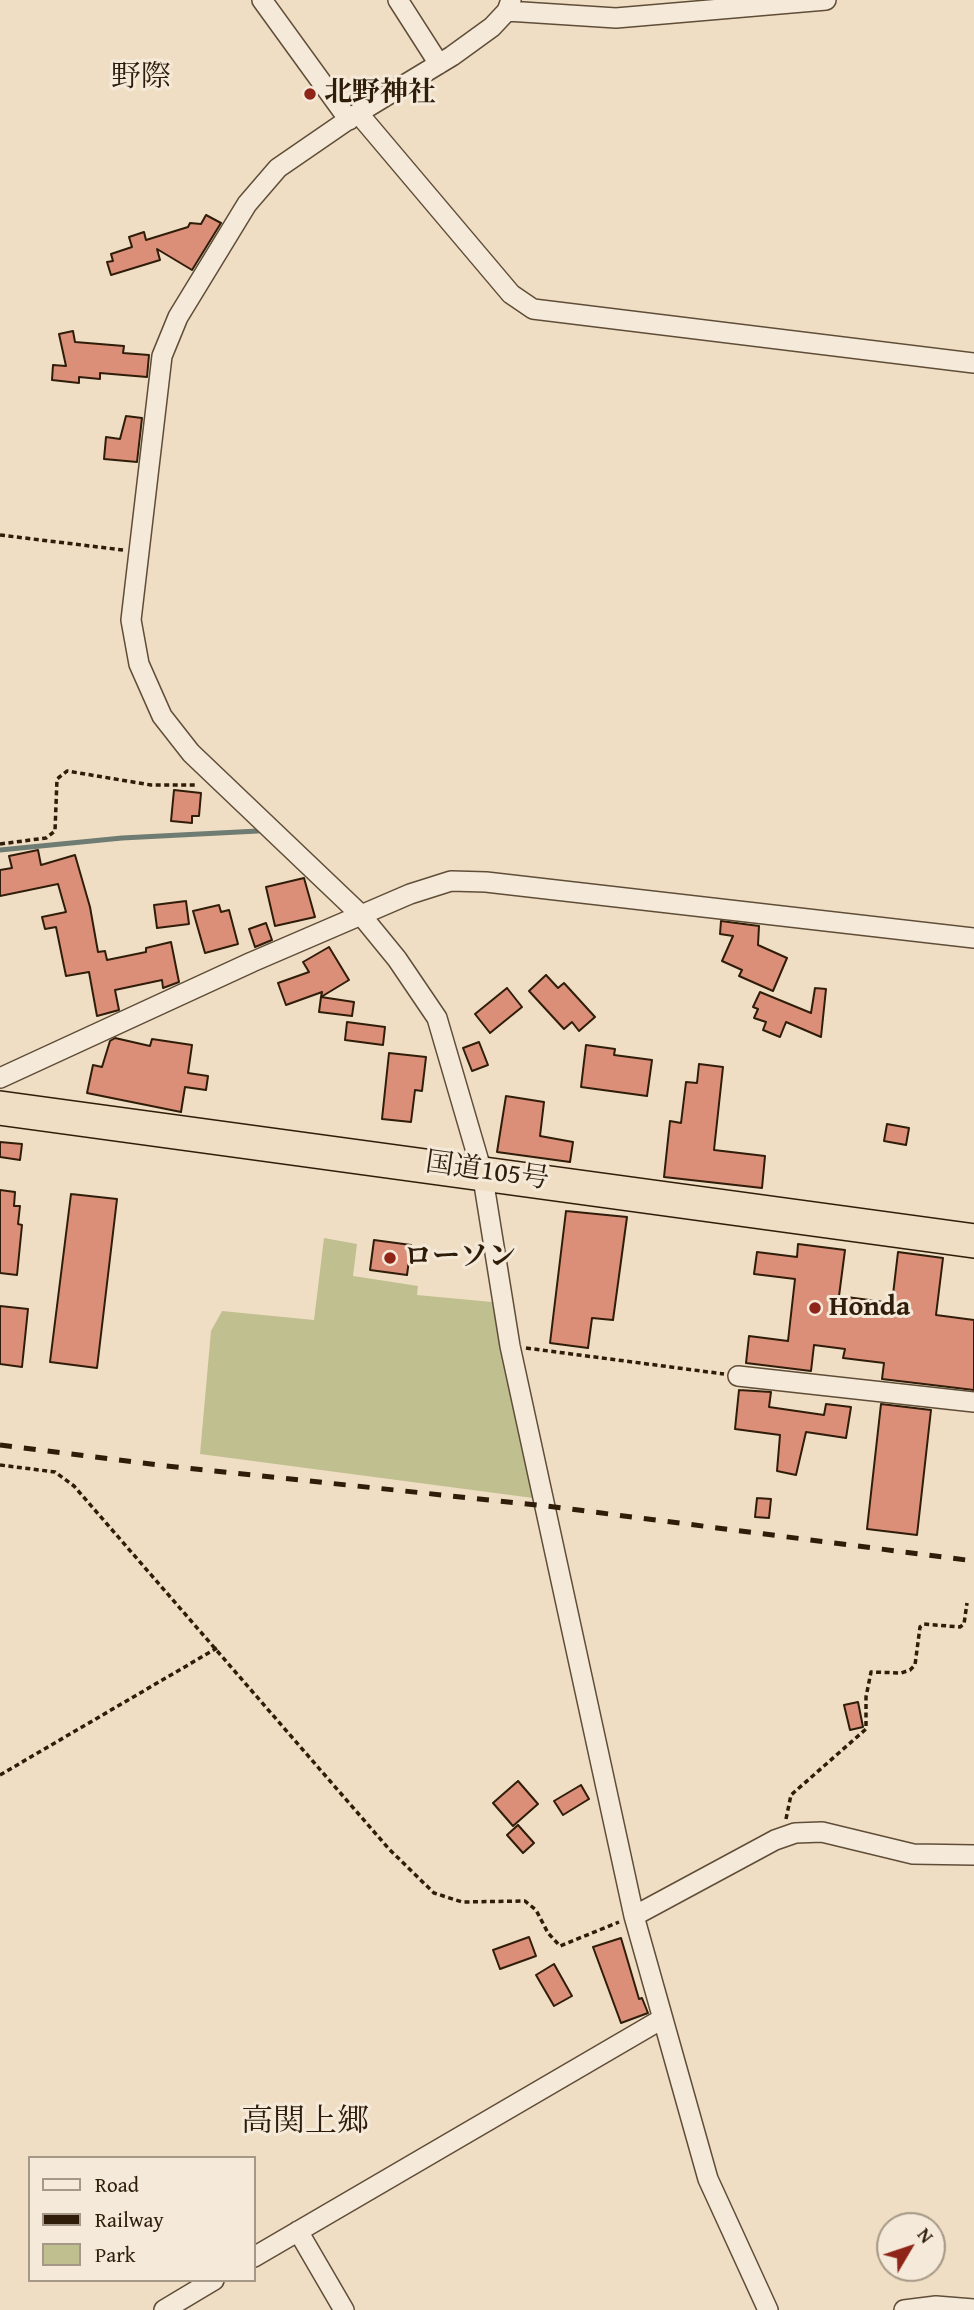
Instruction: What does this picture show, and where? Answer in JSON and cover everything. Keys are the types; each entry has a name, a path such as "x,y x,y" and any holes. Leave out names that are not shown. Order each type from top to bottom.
{"highway":[{"name":"国道105号","path":"0,1108 974,1241"}],"street":[{"path":"261,0 354,117 511,294 533,309 974,363"},
{"path":"398,0 439,64"},
{"path":"768,2310 708,2179 634,1916 510,1346 482,1172 437,1018 397,959 361,915 214,775 162,716 139,664 131,620 162,356 178,317 247,204 278,168 492,27 509,6 616,18 826,0"},
{"path":"0,1078 149,1008 361,915 451,881 486,882 974,938"},
{"path":"738,1376 974,1402"},
{"path":"634,1916 788,1835 822,1832 914,1854 974,1856"},
{"path":"256,2256 662,2019"},
{"path":"298,2231 344,2310"},
{"path":"164,2310 211,2282"},
{"path":"904,2310 936,2306 974,2309"}],"path":[{"path":"0,535 139,551"},
{"path":"0,844 46,838 55,831 57,779 67,771 151,785 202,785 214,775"},
{"path":"510,1346 738,1376"},
{"path":"0,1465 55,1472 74,1486 389,1849 434,1893 461,1902 525,1901 536,1910 548,1933 560,1946 634,1916"},
{"path":"788,1835 786,1818 792,1795 866,1729 866,1697 871,1672 901,1673 910,1670 915,1665 920,1627 924,1624 960,1627 964,1624 967,1603"},
{"path":"0,1775 217,1648"}],"green space":[{"path":"324,1238 357,1244 353,1276 418,1286 417,1295 492,1302 533,1498 200,1454 211,1331 222,1311 314,1320"}],"building":[{"path":"206,215 221,223 192,270 157,249 160,260 111,275 107,262 113,261 111,254 132,247 129,237 144,232 146,240 188,227 190,223 201,224"},
{"path":"73,331 75,342 124,346 123,353 149,355 147,377 100,373 100,379 79,377 79,383 52,380 53,365 66,366 59,334"},
{"path":"126,416 142,418 137,462 104,459 106,437 120,439"},
{"path":"174,790 201,793 199,816 192,816 192,823 171,821"},
{"path":"38,850 41,865 75,855 90,907 98,952 105,951 107,960 146,952 146,948 171,942 179,982 163,988 162,980 115,990 119,1010 97,1016 89,972 66,976 56,927 45,929 42,917 66,912 58,884 0,896 0,870 12,868 9,856"},
{"path":"304,878 315,917 275,926 266,887"},
{"path":"186,901 189,924 157,928 154,905"},
{"path":"219,905 221,912 229,910 238,944 205,953 193,911"},
{"path":"721,921 759,926 758,945 787,958 773,991 739,976 742,970 722,961 733,936 720,934"},
{"path":"266,923 272,940 255,947 249,929"},
{"path":"329,947 349,980 321,997 322,992 286,1005 278,983 309,972 303,962"},
{"path":"546,975 558,988 564,983 595,1017 579,1031 572,1022 564,1029 529,991"},
{"path":"507,988 522,1007 490,1033 475,1014"},
{"path":"815,988 826,989 821,1037 786,1022 780,1037 763,1030 766,1022 754,1018 758,1009 753,1007 760,992 811,1013"},
{"path":"321,997 354,1002 352,1016 319,1012"},
{"path":"347,1022 385,1027 383,1045 345,1040"},
{"path":"115,1038 150,1046 152,1039 192,1045 188,1073 208,1076 206,1090 185,1087 181,1112 87,1093 93,1065 102,1067 110,1041"},
{"path":"479,1042 488,1065 472,1071 463,1048"},
{"path":"586,1045 615,1049 614,1055 652,1060 647,1096 581,1087"},
{"path":"389,1053 426,1057 422,1091 415,1090 411,1122 382,1119"},
{"path":"699,1064 723,1067 714,1150 765,1156 762,1188 664,1177 670,1121 681,1123 686,1082 697,1083"},
{"path":"506,1096 544,1102 540,1136 573,1142 570,1162 497,1152"},
{"path":"887,1124 909,1128 906,1145 884,1141"},
{"path":"0,1142 22,1144 20,1160 0,1157"},
{"path":"0,1190 15,1192 14,1206 20,1206 18,1224 22,1225 17,1275 0,1273"},
{"path":"71,1194 117,1199 97,1368 50,1362"},
{"path":"566,1211 627,1217 613,1320 592,1318 588,1348 550,1343"},
{"name":"ローソン","path":"374,1240 411,1245 407,1275 370,1270"},
{"path":"798,1244 845,1250 839,1296 892,1303 898,1252 943,1258 936,1315 974,1320 974,1390 882,1379 884,1363 843,1358 845,1349 814,1345 811,1371 746,1363 749,1336 788,1341 795,1279 754,1274 757,1252 797,1257"},
{"path":"0,1306 28,1309 22,1367 0,1364"},
{"path":"739,1390 771,1392 769,1407 824,1415 826,1404 851,1407 846,1438 806,1432 796,1475 777,1471 780,1435 735,1429"},
{"path":"881,1404 931,1410 917,1535 867,1529"},
{"path":"757,1498 771,1499 769,1518 755,1517"},
{"path":"858,1702 863,1727 850,1730 844,1705"},
{"path":"518,1781 538,1804 513,1826 493,1803"},
{"path":"581,1785 589,1799 563,1815 554,1801"},
{"path":"518,1825 534,1843 523,1853 507,1835"},
{"path":"529,1937 536,1956 500,1969 493,1950"},
{"path":"621,1938 639,1999 642,1998 648,2013 621,2023 593,1947"},
{"path":"554,1964 572,1996 554,2006 536,1975"}],"waterway":[{"path":"0,850 122,838 258,831"}],"railway":[{"path":"0,1445 166,1466 547,1506 974,1561"}],"place":[{"name":"北野神社","path":"310,94"},
{"name":"ローソン","path":"390,1258"},
{"name":"Honda","path":"815,1308"}],"district":[{"name":"野際","path":"141,78"},
{"name":"高関上郷","path":"305,2123"}]}
